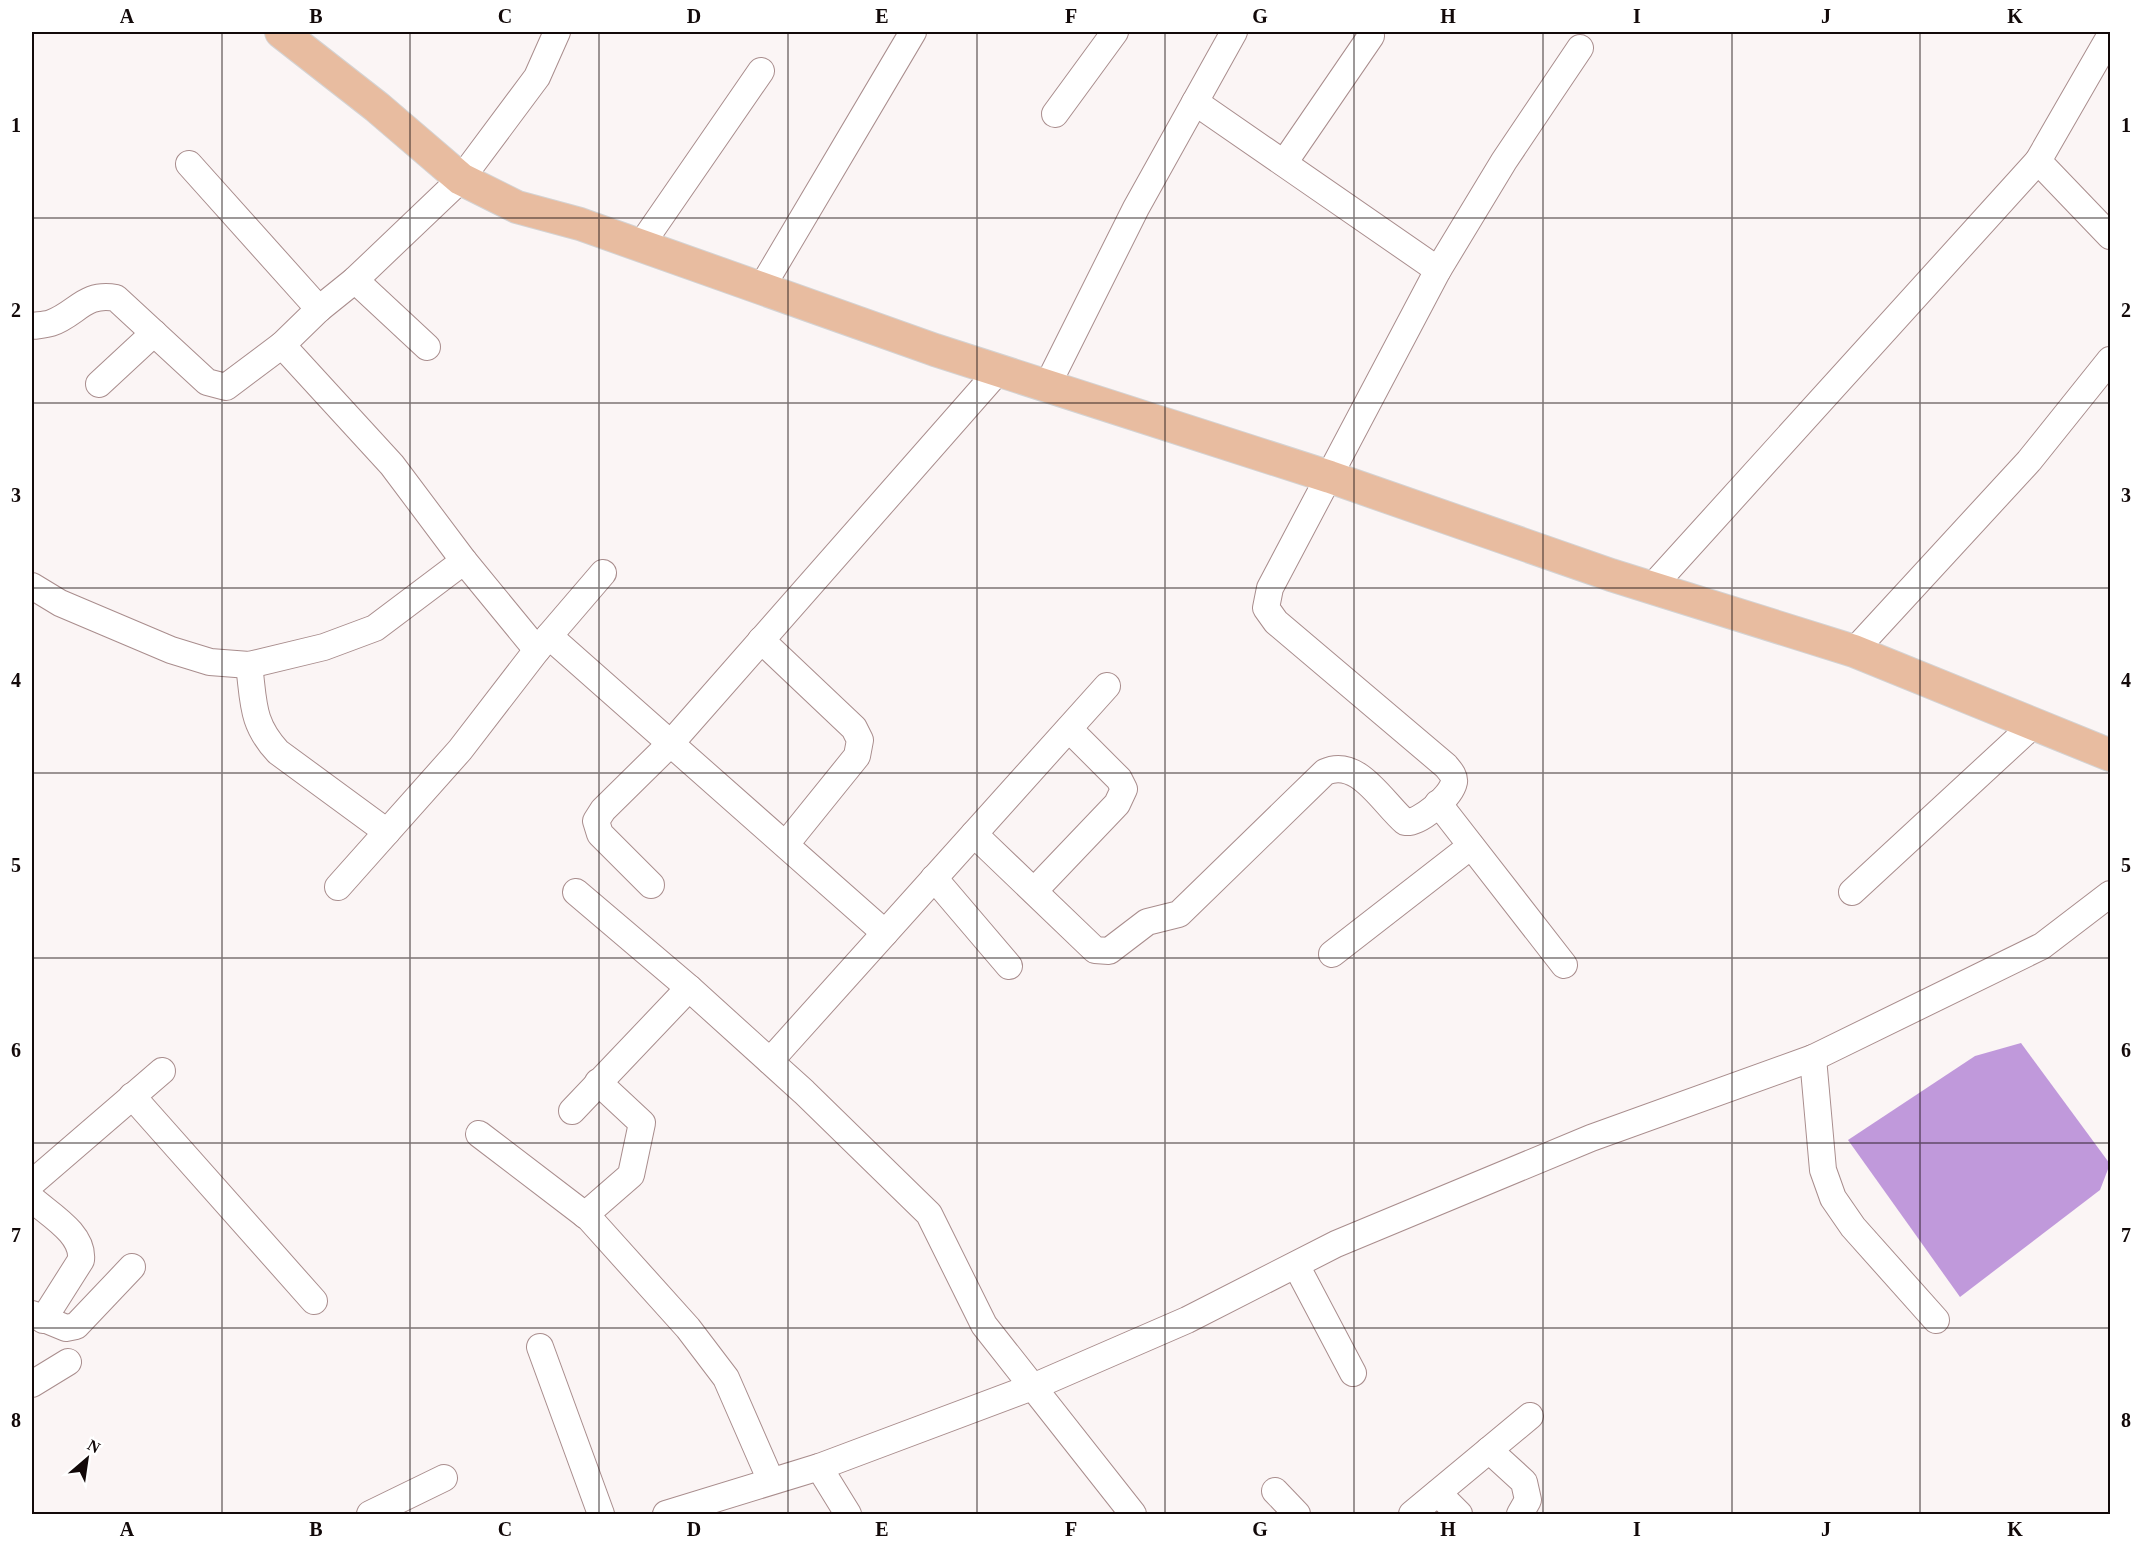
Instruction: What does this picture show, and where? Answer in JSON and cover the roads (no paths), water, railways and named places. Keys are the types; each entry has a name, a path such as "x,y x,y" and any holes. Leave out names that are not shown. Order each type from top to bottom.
{"main road":[{"path":"281,32 377,107 461,179 517,207 580,224 999,370 1330,477 1652,587 1854,651 2110,755"}],"street":[{"path":"32,326 51,323 86,301 102,295 116,297 207,382 226,387 282,345 319,309 355,280 461,179 537,77 557,32"},
{"path":"762,287 913,32"},
{"path":"1055,114 1115,32"},
{"path":"1047,386 1136,208 1234,32"},
{"path":"1284,163 1371,36"},
{"path":"1652,587 2038,161 2110,36"},
{"path":"974,834 1095,950 1109,951 1148,922 1179,914 1324,772 1336,767 1348,769 1358,775 1405,822 1413,823 1421,819 1438,803 1454,784 1453,776 1446,766 1276,622 1266,608 1270,588 1438,270 1504,160 1580,48"},
{"path":"641,245 761,71"},
{"path":"1195,102 1438,270"},
{"path":"2038,161 2110,236"},
{"path":"189,164 319,309"},
{"path":"355,280 427,346"},
{"path":"99,384 154,333"},
{"path":"282,345 392,465 464,561 543,643 670,743 885,933"},
{"path":"1854,651 2029,460 2110,360"},
{"path":"651,885 600,834 596,821 603,810 670,743 999,370"},
{"path":"32,586 60,603 171,650 210,662 249,665 324,647 375,628 464,561"},
{"path":"338,887 460,750 543,643 603,573"},
{"path":"761,640 854,728 860,740 858,756 786,844"},
{"path":"249,665 257,722 263,736 278,752 387,832"},
{"path":"770,1061 1107,686"},
{"path":"1852,892 2034,724"},
{"path":"1034,891 1117,804 1124,789 1119,779 1069,729"},
{"path":"1438,803 1564,965"},
{"path":"1332,954 1471,846"},
{"path":"934,878 1009,966"},
{"path":"576,892 689,988 770,1061 929,1214 984,1325 1035,1386 1133,1515"},
{"path":"666,1515 819,1467 1035,1386 1187,1320 1336,1244 1591,1138 1813,1058 2042,946 2110,894"},
{"path":"572,1111 689,988"},
{"path":"1813,1058 1823,1170 1833,1198 1853,1227 1936,1320"},
{"path":"32,1183 162,1071"},
{"path":"585,1215 631,1175 642,1123 598,1082"},
{"path":"132,1096 314,1301"},
{"path":"479,1134 585,1215 688,1328 721,1371 771,1481"},
{"path":"32,1199 75,1237 82,1252 81,1260 38,1317 66,1328 76,1326 132,1267"},
{"path":"1296,1265 1353,1373"},
{"path":"540,1347 601,1515"},
{"path":"32,1384 68,1362"},
{"path":"1412,1515 1530,1416"},
{"path":"1489,1450 1524,1482 1528,1500 1520,1515"},
{"path":"819,1467 849,1515"},
{"path":"369,1515 444,1478"},
{"path":"1275,1491 1298,1515"},
{"path":"1438,1493 1459,1515"}]}
